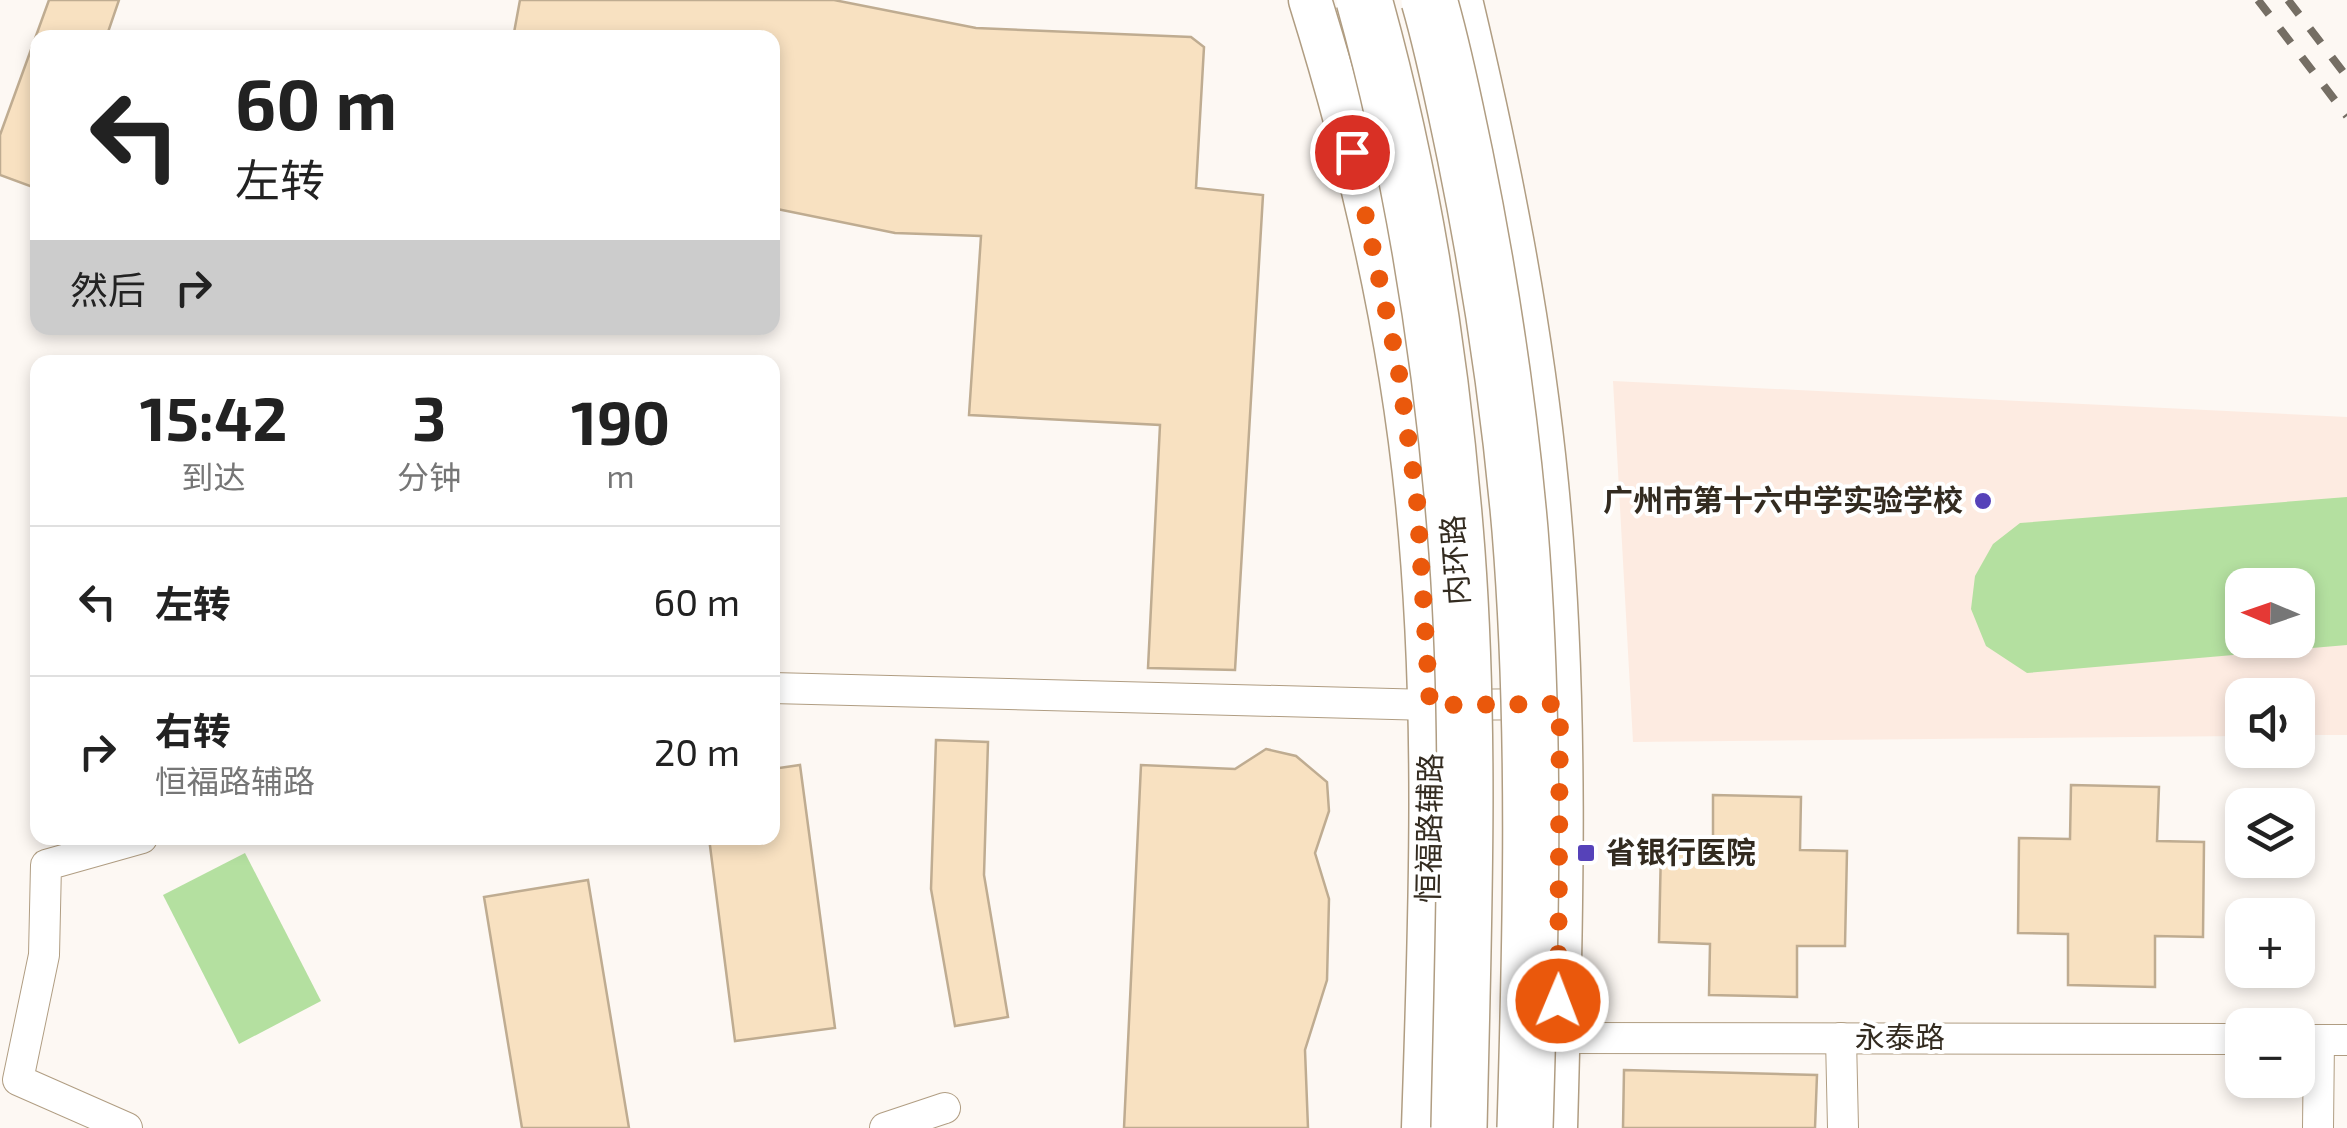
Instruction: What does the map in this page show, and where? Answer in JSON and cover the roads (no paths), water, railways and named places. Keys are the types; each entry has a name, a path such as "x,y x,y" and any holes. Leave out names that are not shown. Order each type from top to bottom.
{"highway":[{"name":"内环路","path":"1364,0 1416,226 1442,403 1457,553 1464,722 1459,1128"},
{"path":"1429,0 1482,240 1520,532 1530,802 1525,1128"}],"main road":[{"name":"恒福路辅路","path":"1310,0 1359,179 1398,366 1417,500 1430,705 1423,1128"},
{"path":"1461,0 1507,210 1532,352 1547,486 1560,704 1556,1128"}],"street":[{"path":"780,688 1430,705 1560,704"},
{"path":"117,845 46,865 44,955 18,1080 127,1128"},
{"name":"永泰路","path":"1558,1038 2225,1040"},
{"path":"1841,1038 1844,1128"},
{"path":"2318,1128 2321,1040"},
{"path":"885,1128 945,1108"}],"railway":[{"path":"2258,0 2347,116"},
{"path":"2288,0 2347,77"}],"place":[{"name":"广州市第十六中学实验学校","path":"1983,501"},
{"name":"省银行医院","path":"1586,853"}]}
